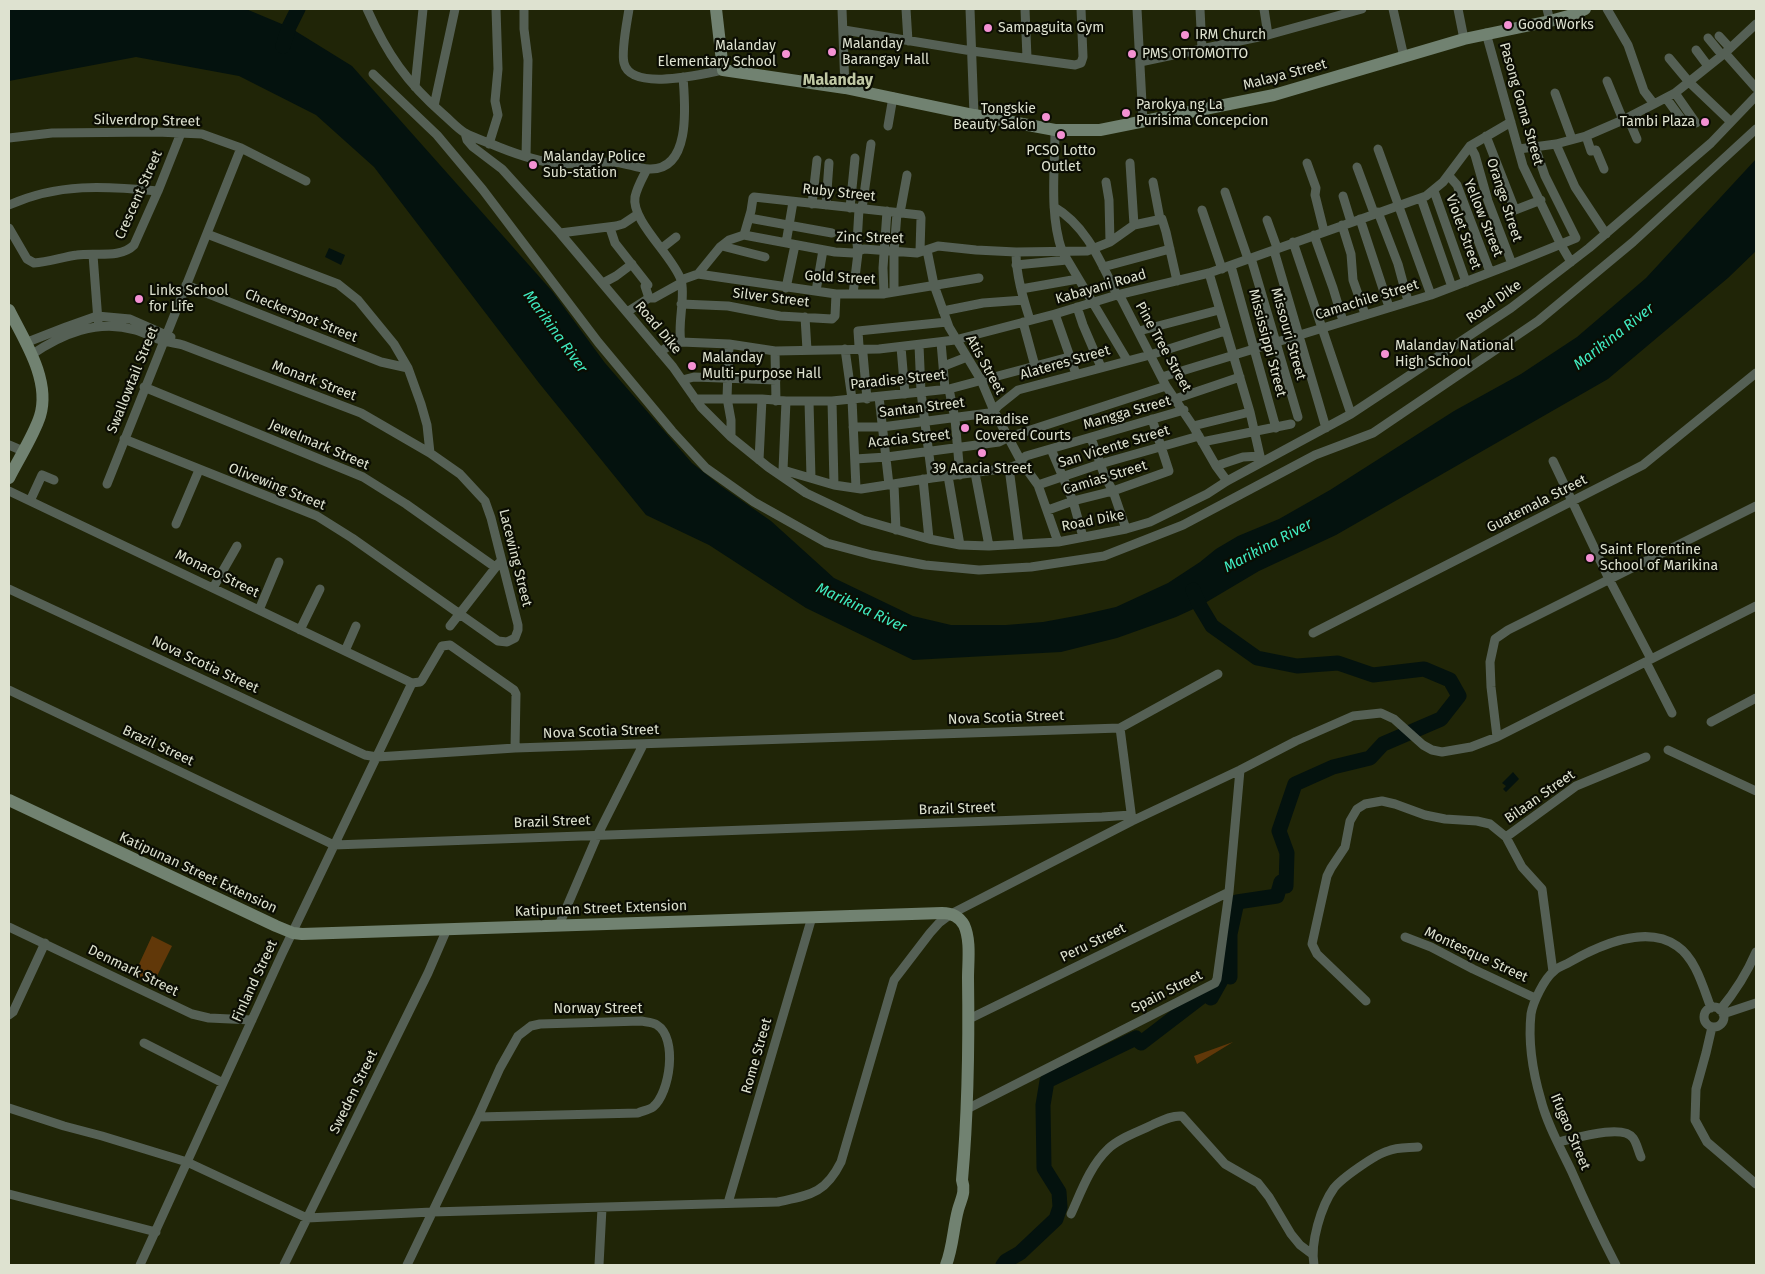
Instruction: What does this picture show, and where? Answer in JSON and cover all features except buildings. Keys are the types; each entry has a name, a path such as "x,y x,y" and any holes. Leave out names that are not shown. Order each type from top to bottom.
{"street":[{"path":"367,9 397,65 434,106 464,133 526,157 561,164 618,162 647,169 656,168 668,162 681,144 683,135 685,110 683,77"},
{"path":"415,87 423,9"},
{"path":"434,106 456,9"},
{"path":"489,144 498,115 494,101 498,69 496,9"},
{"path":"517,9 524,9 524,29 528,60 526,157"},
{"path":"629,9 624,58 626,69 635,76 644,78 683,77 722,70 716,9"},
{"path":"842,9 845,88"},
{"path":"906,9 908,41"},
{"path":"970,9 974,115"},
{"path":"1025,9 1027,58"},
{"path":"844,30 972,51 1074,65 1079,64 1084,55 1081,9"},
{"path":"1137,9 1143,122"},
{"path":"1200,9 1202,49"},
{"path":"1264,9 1268,35"},
{"path":"1140,62 1268,35 1333,13 1362,9"},
{"path":"1393,9 1404,57"},
{"path":"1458,9 1464,39"},
{"name":"Malaya Street","path":"722,70 845,88 1055,130 1100,130 1274,95 1548,15 1572,15 1585,9"},
{"path":"1608,9 1628,45 1644,91 1654,104"},
{"path":"1518,149 1556,144 1586,136 1626,119 1666,98 1675,93 1726,52 1756,24"},
{"name":"Pasong Goma Street","path":"1486,33 1518,149 1528,178 1541,200 1561,245 1571,262"},
{"path":"1719,36 1726,52"},
{"path":"1708,38 1726,52 1756,88"},
{"path":"1696,50 1708,66"},
{"path":"1668,58 1689,82 1731,122"},
{"path":"373,74 437,135 483,190 598,342 672,431 706,468 754,502 827,542 872,555 925,564 979,570 1032,567 1104,556 1183,525 1315,455 1373,433 1404,410 1538,321 1633,242 1756,129"},
{"path":"1607,81 1637,139"},
{"path":"1555,93 1572,140"},
{"path":"1675,93 1696,123"},
{"name":"Road Dike","path":"464,133 473,147 502,169 560,233 660,352 701,407 731,438 759,460 782,473 806,493 863,520 929,539 960,545 989,546 1058,542 1126,529 1150,522 1178,509 1261,460 1351,414 1511,308 1571,262 1711,144 1756,96"},
{"path":"888,126 893,98"},
{"path":"1666,98 1682,120"},
{"name":"Kabayani Road","path":"660,352 669,346 681,342 729,344 775,351 901,347 956,340 1055,314 1116,294 1209,273 1421,198 1434,191 1449,176 1470,146 1511,122"},
{"path":"1055,130 1055,225 1062,251 1127,360"},
{"name":"Silverdrop Street","path":"9,138 52,133 202,134 241,148 306,181"},
{"name":"Crescent Street","path":"9,228 27,259 34,263 80,254 93,255 129,250 134,245 158,191 180,133"},
{"path":"1486,136 1515,210 1541,200"},
{"path":"1586,136 1591,151 1596,150 1604,169"},
{"path":"853,294 861,209 871,144"},
{"path":"1556,144 1575,187 1606,234"},
{"name":"Orange Street","path":"1470,146 1475,155 1488,201 1512,264"},
{"name":"Camachile Street","path":"1162,377 1233,354 1277,343 1452,287 1576,238 1545,176 1535,147"},
{"name":"Swallowtail Street","path":"107,484 144,387 241,148"},
{"path":"1378,149 1430,294"},
{"path":"850,208 855,158"},
{"path":"812,204 816,160"},
{"path":"826,205 829,162"},
{"path":"1130,163 1134,225 1161,219"},
{"path":"1307,163 1316,188 1315,195 1324,231"},
{"path":"1357,168 1398,264 1408,301"},
{"path":"647,169 635,197 638,214 662,248 681,281 681,342"},
{"path":"889,293 898,213 906,175"},
{"name":"Yellow Street","path":"1449,176 1456,185 1490,272"},
{"path":"1106,182 1109,200 1110,242"},
{"path":"1152,182 1177,281"},
{"path":"9,205 25,198 56,190 78,187 115,187 158,191"},
{"name":"Violet Street","path":"1434,191 1466,282"},
{"name":"Missouri Street","path":"1225,192 1250,258 1277,343 1295,421"},
{"path":"1343,196 1354,280 1365,314"},
{"name":"Ruby Street","path":"749,218 753,198 921,216"},
{"path":"1421,198 1452,287"},
{"path":"786,288 790,244 789,226 793,202"},
{"name":"Pine Tree Street","path":"1054,207 1072,221 1093,248 1166,386 1184,410 1216,466 1227,481"},
{"name":"Mississippi Street","path":"1202,210 1227,267 1255,349 1276,428"},
{"path":"887,211 883,268 889,293"},
{"path":"560,233 610,228 623,224 638,214"},
{"name":"Atis Street","path":"921,216 924,251 947,322 981,380 994,411 1021,462 1038,485 1058,542"},
{"path":"627,312 649,298 654,298 681,281 698,274 729,240 744,235 749,218 832,233"},
{"path":"1360,218 1389,307"},
{"path":"1267,220 1276,248 1275,254 1326,428"},
{"name":"Zinc Street","path":"744,235 823,250 853,253 864,249 915,253 938,246 1016,252 1087,251 1110,242 1134,225"},
{"path":"610,228 615,243 648,285 645,286 649,298"},
{"path":"207,234 338,284 358,300 394,344 408,368 421,404 430,453"},
{"path":"1314,235 1334,288 1343,321"},
{"path":"662,248 676,237"},
{"path":"1293,242 1351,414"},
{"path":"722,246 766,257"},
{"path":"1103,267 1170,249"},
{"path":"816,292 823,250"},
{"path":"1016,252 1016,265 1035,366"},
{"path":"93,255 98,326"},
{"path":"1016,265 1067,260"},
{"path":"603,283 632,264"},
{"path":"1209,273 1250,412 1261,460 1242,457 1216,466"},
{"name":"Gold Street","path":"698,274 836,294 889,293 979,278"},
{"path":"1021,289 1078,279"},
{"name":"Checkerspot Street","path":"186,285 381,362 408,368"},
{"name":"Silver Street","path":"681,304 728,306 780,316 834,318 836,294"},
{"path":"943,311 983,303 1024,300"},
{"path":"1077,307 1101,367"},
{"path":"9,310 28,349 41,383 42,406 37,424 9,478"},
{"path":"1138,331 1219,310"},
{"path":"1055,314 1076,374"},
{"name":"Monark Street","path":"28,349 66,326 97,316 129,323 361,413 430,453"},
{"path":"805,317 807,350"},
{"path":"866,398 863,354 860,349 857,332 860,330 947,322"},
{"name":"Monark Street","path":"28,349 49,343 82,329 129,323"},
{"name":"Alateres Street","path":"994,411 1018,390 1150,355 1225,331"},
{"path":"941,342 947,389 955,419 956,448 960,475"},
{"path":"729,344 727,398 731,420 731,438"},
{"path":"919,345 921,392 928,452 929,539"},
{"path":"901,347 905,394"},
{"path":"845,349 852,399 856,488"},
{"path":"775,351 776,401"},
{"path":"944,366 968,357"},
{"name":"Paradise Street","path":"696,399 727,398 809,401 879,397 947,389 1070,357"},
{"name":"Guatemala Street","path":"1313,633 1643,465 1755,375"},
{"path":"682,380 694,377 776,380"},
{"path":"1175,399 1240,377"},
{"name":"Acacia Street","path":"855,458 887,457 999,442 1009,437 1166,386"},
{"name":"Jewelmark Street","path":"144,387 363,477 498,564"},
{"path":"879,397 892,485 896,530"},
{"path":"759,460 762,399"},
{"path":"832,400 834,485"},
{"path":"782,473 786,401"},
{"path":"809,401 811,478"},
{"name":"Mangga Street","path":"782,473 811,478 834,485 862,489 927,478 1009,468 1021,462 1026,456 1184,410"},
{"name":"Santan Street","path":"853,427 882,427 955,419 994,411"},
{"path":"1193,426 1250,412"},
{"path":"1152,420 1161,446"},
{"name":"San Vicente Street","path":"1038,485 1161,446 1255,432 1276,428 1295,421"},
{"path":"1091,438 1108,484 1113,491 1126,529"},
{"name":"Olivewing Street","path":"124,440 316,516 352,538 460,613"},
{"path":"9,445 23,452"},
{"name":"Camias Street","path":"1048,510 1073,501 1113,491 1169,471 1161,446"},
{"path":"1051,449 1073,501 1083,538"},
{"name":"Lacewing Street","path":"430,453 460,474 485,501 491,518 498,564 518,630 515,638 507,642 498,641 460,613"},
{"path":"1553,462 1672,713"},
{"path":"1009,468 1019,544"},
{"path":"176,524 199,470"},
{"path":"975,473 989,546"},
{"path":"30,501 42,475 54,480"},
{"path":"948,476 960,545"},
{"name":"Monaco Street","path":"9,491 412,683"},
{"path":"1497,737 1490,662 1495,639 1508,630 1756,506"},
{"path":"213,588 237,546"},
{"path":"259,610 279,562"},
{"path":"450,626 498,564"},
{"name":"Nova Scotia Street","path":"9,589 365,755 378,757 515,748 1120,728 1218,674"},
{"path":"300,630 320,589"},
{"path":"9,1108 187,1162 308,1218 432,1212 778,1202 802,1197 827,1185 841,1162 894,980 939,923 952,914 1132,818 1240,770 1296,741 1353,716 1381,713 1394,719 1423,745 1432,750 1442,752 1471,747 1497,737 1756,606"},
{"path":"344,651 356,626"},
{"path":"412,683 422,680 442,646 450,645 514,690 516,694 515,748"},
{"name":"Finland Street","path":"140,1265 252,1020 412,683"},
{"name":"Brazil Street","path":"9,690 334,845 598,834 1132,818"},
{"path":"1711,722 1756,698"},
{"path":"1120,728 1132,818"},
{"path":"559,926 598,834 643,745"},
{"path":"1668,750 1756,791"},
{"name":"Bilaan Street","path":"1506,837 1576,786 1646,757"},
{"name":"Spain Street","path":"967,1109 1212,986 1217,979 1229,892 1240,770"},
{"name":"Katipunan Street Extension","path":"9,800 293,933 311,934 952,914"},
{"path":"1366,1001 1317,954 1312,944 1327,876 1330,868 1345,847 1350,821 1357,809 1365,804 1382,801 1425,815 1490,824 1506,837 1522,867 1542,889 1553,972"},
{"name":"Peru Street","path":"969,1019 1229,892"},
{"path":"946,1265 952,1247 964,1186 962,1180 967,1109 969,1019 966,932 961,920 952,914"},
{"name":"Rome Street","path":"728,1203 812,917"},
{"name":"Denmark Street","path":"9,927 192,1014 209,1018 252,1020"},
{"name":"Sweden Street","path":"284,1265 428,973 447,929"},
{"name":"Ifugao Street","path":"1616,1265 1540,1100 1530,1037 1532,1012 1536,998 1553,972 1591,950 1613,941 1651,937 1666,940 1677,946 1690,960 1718,1011"},
{"name":"Montesque Street","path":"1405,938 1431,946 1473,969 1536,998"},
{"path":"9,1014 13,1012 45,943"},
{"path":"1718,1011 1733,994 1749,968 1756,952"},
{"path":"1718,1011 1724,1020 1720,1025 1712,1027 1706,1024 1704,1018 1706,1012 1756,1003"},
{"name":"Norway Street","path":"407,1265 500,1068 518,1036 531,1026 540,1024 641,1021 657,1025 666,1037 670,1050 669,1065 664,1090 652,1108 638,1112 478,1118"},
{"path":"1712,1027 1696,1089 1696,1120 1708,1142 1756,1184"},
{"path":"144,1042 223,1083"},
{"path":"1071,1214 1096,1164 1108,1148 1127,1136 1178,1115 1182,1116 1225,1164 1258,1183 1269,1197 1290,1234 1312,1254"},
{"path":"1558,1142 1605,1132 1628,1134 1633,1138 1640,1157"},
{"path":"1314,1265 1312,1254 1318,1226 1334,1188 1348,1176 1387,1151 1418,1147"},
{"path":"9,1194 156,1232"},
{"path":"600,1265 602,1208"}],"shaded area":[{"path":"152,936 172,946 153,984 134,975"},
{"path":"1233,1042 1197,1064 1194,1056"}],"water":[{"name":"Marikina River","path":"9,9 246,9 289,27 352,66 552,291 605,363 692,463 771,521 834,578 913,616 951,625 1006,625 1043,622 1116,607 1168,583 1238,536 1279,519 1330,490 1454,411 1521,374 1577,337 1646,278 1756,159 1756,251 1728,278 1608,379 1336,535 1259,571 1200,606 1176,617 1117,638 1061,652 913,660 806,608 709,545 646,515 539,383 374,167 316,115 239,76 136,57 9,81"},
{"path":"329,248 345,255 341,265 325,257"},
{"path":"1513,772 1519,779 1506,792 1503,789 1506,786 1502,783"}],"waterway":[{"path":"283,46 289,27 298,9"},
{"path":"1003,1265 1006,1261 1020,1253 1056,1219 1060,1207 1059,1192 1044,1168 1043,1105 1047,1081 1136,1038 1141,1043 1205,994 1211,998 1225,973 1230,977 1230,934 1237,902 1277,896 1281,882 1286,886 1287,853 1279,831 1295,784 1333,767 1370,758 1383,744 1441,719 1459,696 1450,680 1424,669 1373,675 1338,663 1297,666 1257,658 1212,626 1193,590"}],"place":[{"name":"Good Works","path":"1508,25"},
{"name":"Sampaguita Gym","path":"988,28"},
{"name":"IRM Church","path":"1185,35"},
{"name":"Malanday Barangay Hall","path":"832,52"},
{"name":"Malanday Elementary School","path":"786,54"},
{"name":"PMS OTTOMOTTO","path":"1132,54"},
{"name":"Parokya ng La Purisima Concepcion","path":"1126,113"},
{"name":"Tongskie Beauty Salon","path":"1046,117"},
{"name":"Tambi Plaza","path":"1705,122"},
{"name":"PCSO Lotto Outlet","path":"1061,135"},
{"name":"Malanday Police Sub-station","path":"533,165"},
{"name":"Links School for Life","path":"139,299"},
{"name":"Malanday National High School","path":"1385,354"},
{"name":"Malanday Multi-purpose Hall","path":"692,366"},
{"name":"Paradise Covered Courts","path":"965,428"},
{"name":"39 Acacia Street","path":"982,453"},
{"name":"Saint Florentine School of Marikina","path":"1590,558"}],"district":[{"name":"Malanday","path":"838,81"}]}
